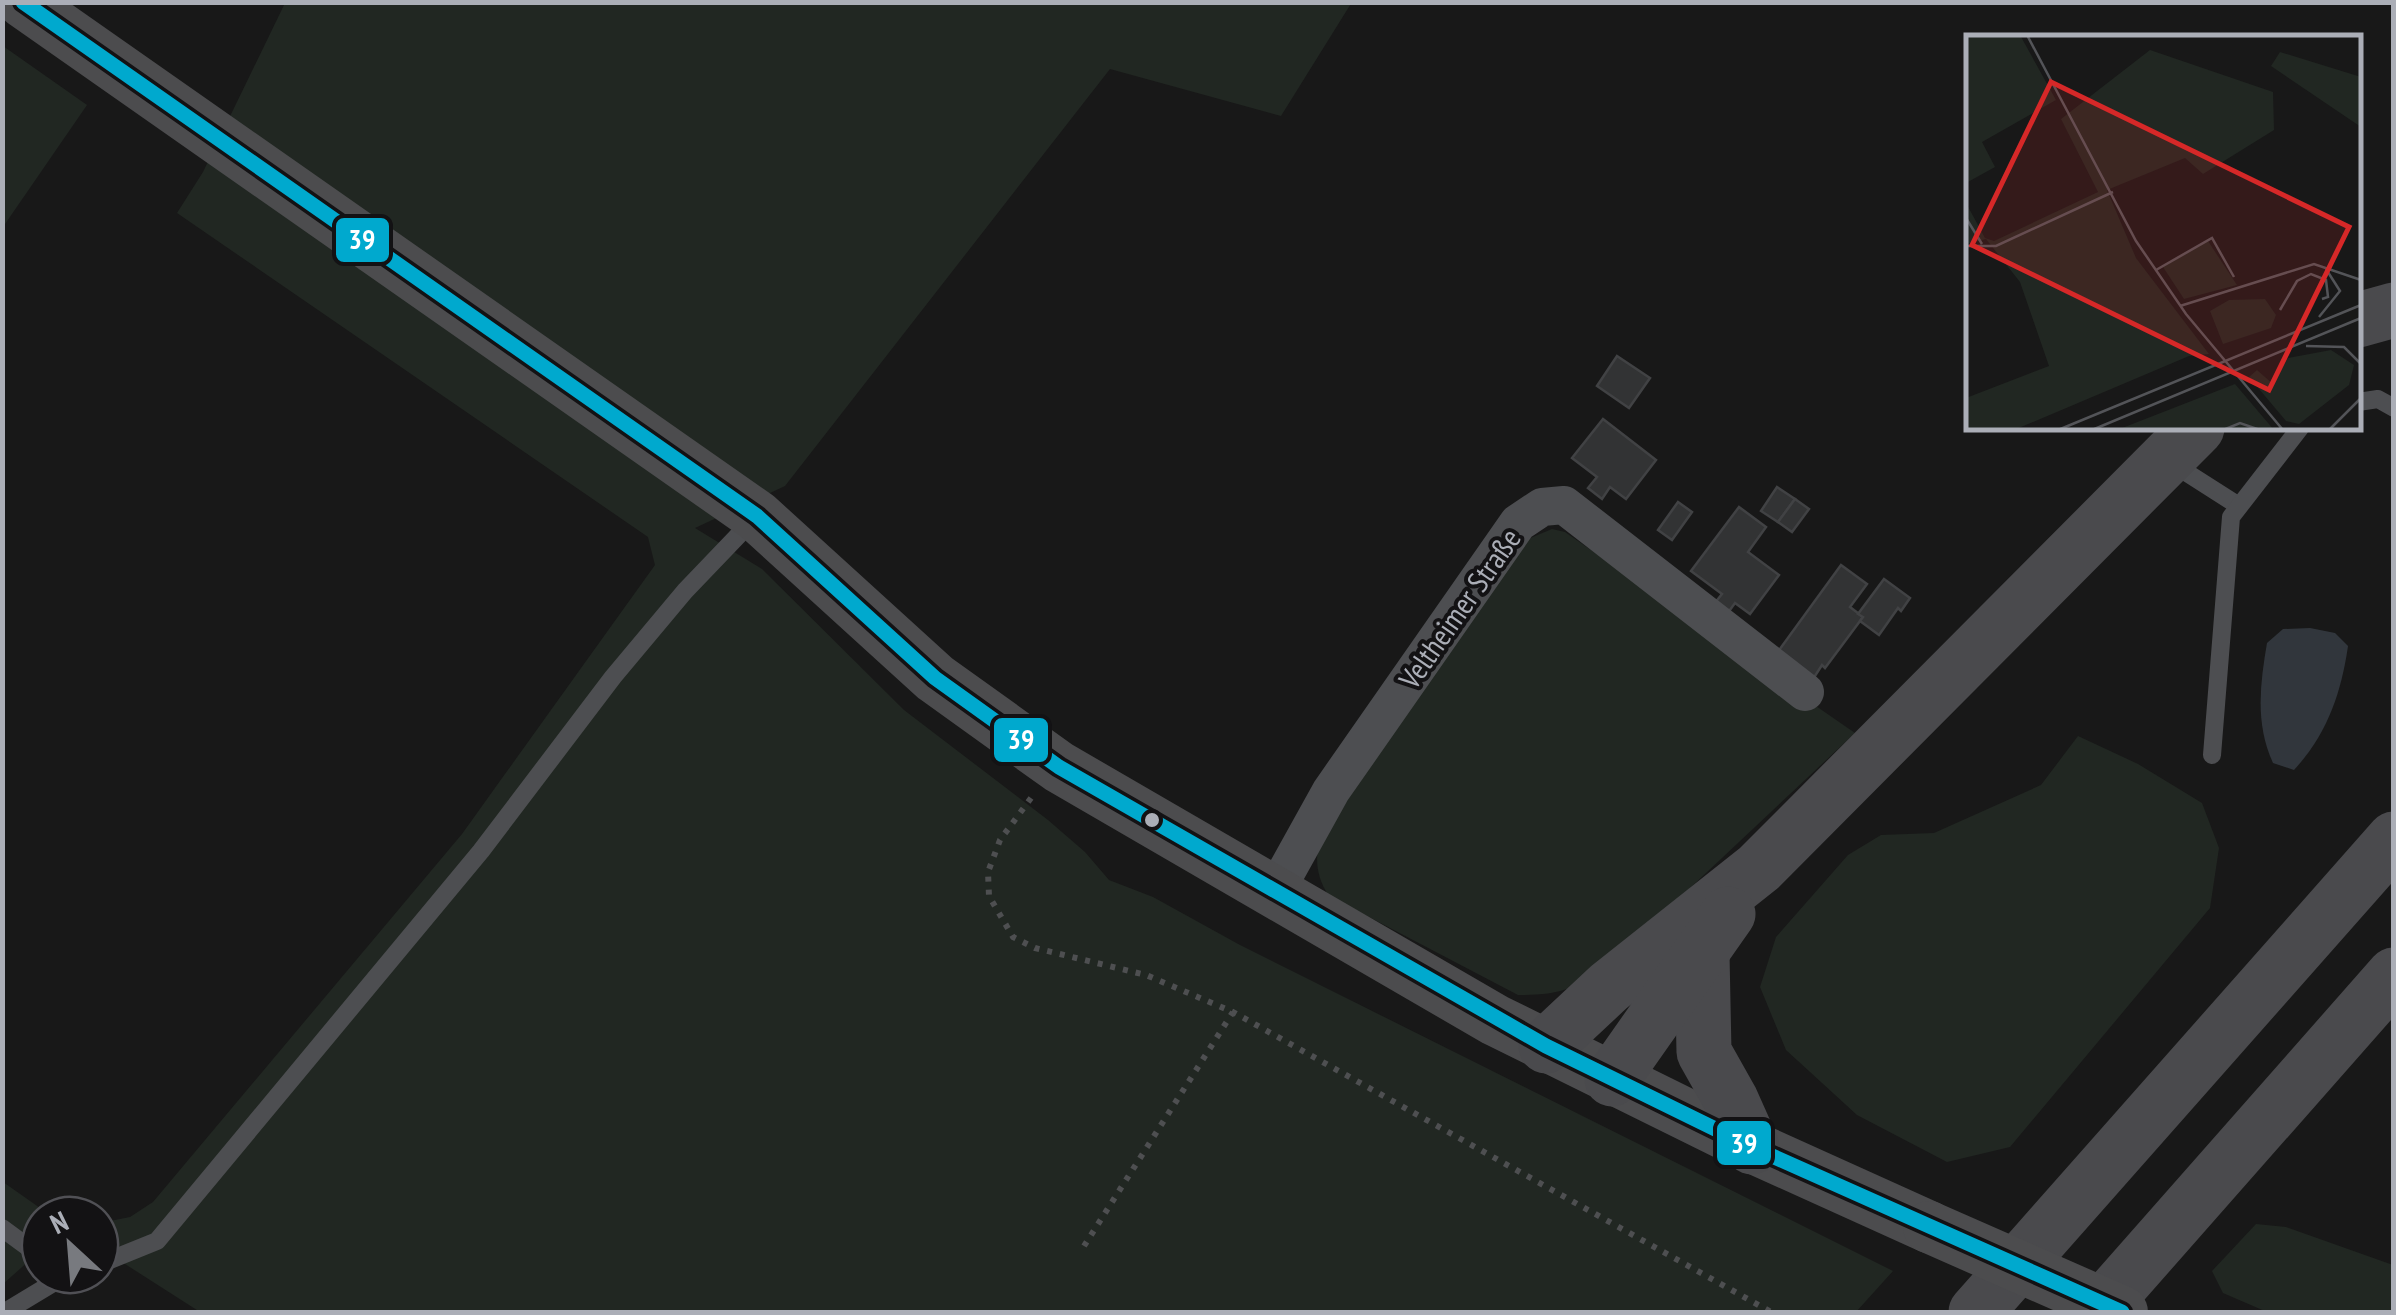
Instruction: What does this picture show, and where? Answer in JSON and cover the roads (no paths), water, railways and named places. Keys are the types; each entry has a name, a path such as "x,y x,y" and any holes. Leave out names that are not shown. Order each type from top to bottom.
{"highway":[{"path":"2361,319 2394,310"},
{"path":"2361,346 2394,346"},
{"path":"1546,1046 1608,987 1759,868 2181,443"},
{"path":"2333,908 2394,816"},
{"path":"1976,1312 2394,839"},
{"path":"1612,1079 1759,868"},
{"path":"1702,954 1704,1052 1752,1147"},
{"path":"2097,1312 2389,981"}],"main road":[{"path":"22,2 757,516 935,678 1052,762 1546,1046 1752,1147 2122,1312"}],"street":[{"name":"Veltheimer Straße","path":"1275,892 1331,791 1518,523 1542,506 1564,505 1805,692"}],"lane":[{"path":"2361,402 2378,399 2394,408"},
{"path":"2212,755 2231,517 2298,430"},
{"path":"2181,443 2239,506"},
{"path":"120,1256 158,1241 481,851 613,677 685,591 757,516"},
{"path":"5,1312 36,1295"}]}
